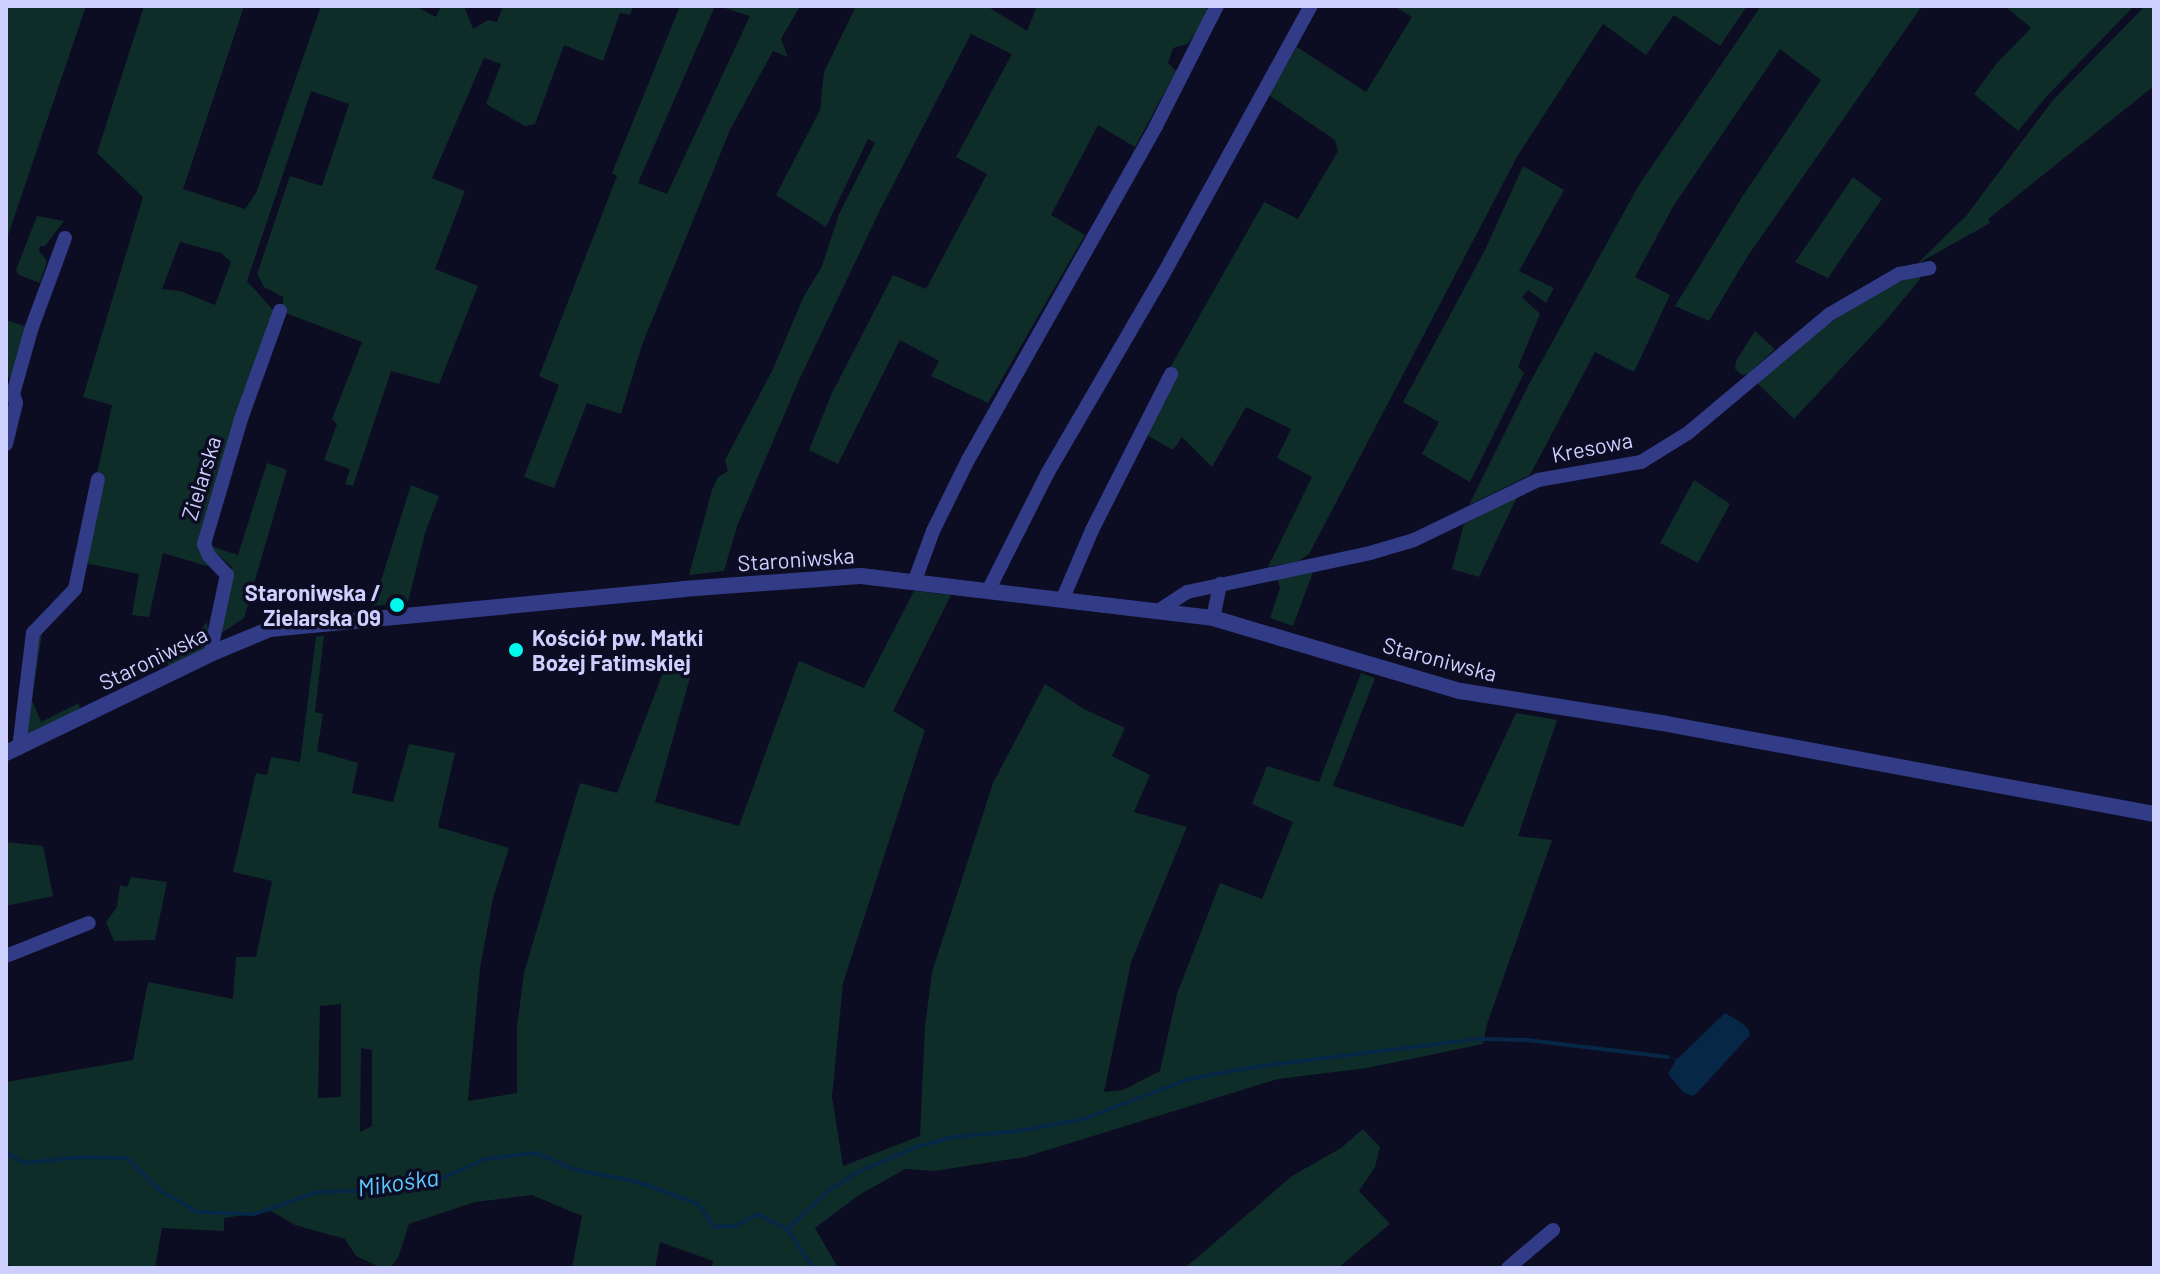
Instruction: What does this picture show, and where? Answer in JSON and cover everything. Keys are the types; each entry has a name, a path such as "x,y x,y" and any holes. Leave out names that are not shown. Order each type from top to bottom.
{"street":[{"path":"915,580 933,531 968,460 1156,126 1217,6"},
{"path":"989,589 1047,474 1164,273 1311,6"},
{"path":"6,444 16,403 13,394 32,327 65,238"},
{"name":"Kresowa","path":"1161,609 1187,592 1386,549 1443,528 1538,480 1641,462 1688,433 1830,314 1899,274 1929,268"},
{"name":"Zielarska","path":"210,654 227,575 209,556 204,544 242,416 280,311"},
{"path":"1063,598 1092,530 1171,374"},
{"path":"12,750 33,633 75,589 98,479"},
{"name":"Staroniwska","path":"12,750 210,654 270,629 805,578 861,576 1161,609 1213,618 1460,691 1605,714 2154,814"},
{"path":"1213,618 1220,584"},
{"path":"6,956 89,923"},
{"path":"1508,1268 1553,1230"}],"green space":[{"path":"6,6 86,6 6,241"},
{"path":"144,6 244,6 183,189 245,209 256,193 321,6 415,6 436,17 441,6 464,6 473,29 488,20 497,22 503,6 633,6 630,15 620,13 603,61 564,45 535,124 525,126 486,104 501,64 484,58 432,178 465,191 435,269 478,286 439,384 391,371 353,486 345,484 350,469 324,460 337,424 332,419 362,342 283,312 283,297 264,287 257,274 290,176 322,186 349,104 311,91 247,281 273,310 200,544 214,568 163,553 149,617 132,615 139,574 85,563 105,477 97,474 112,405 83,397 143,197 97,153","holes":["180,242 221,253 231,262 215,305 180,291 162,289"]},
{"path":"680,6 715,6 638,183 667,194 750,16 718,6 800,6 781,39 788,57 773,51 730,130 642,345 621,414 587,403 554,488 524,477 559,385 539,376 617,176 612,173"},
{"path":"856,6 987,6 1027,31 1037,6 1203,6 1210,11 1188,44 1173,48 1168,63 1176,71 1135,147 1098,125 1051,215 1085,235 988,403 931,376 939,361 900,340 838,464 809,450 831,395 893,275 926,289 987,174 956,157 1012,54 971,34 880,210 799,380 737,526 724,571 689,575 712,490 718,477 728,471 725,460 773,369 803,298 822,266 839,214 875,143 868,139 826,227 776,195 820,110 824,72"},
{"path":"1394,6 1747,6 1720,46 1674,15 1646,55 1603,24 1518,155 1309,554 1299,561 1268,567 1312,477 1277,458 1291,429 1246,407 1212,467 1182,437 1173,450 1147,435 1170,368 1264,202 1298,219 1338,151 1335,140 1269,95 1297,47 1366,92 1412,17"},
{"path":"1761,6 1922,6 1747,257 1709,321 1675,306 1742,197 1821,80 1780,49 1674,205 1635,277 1670,295 1634,372 1595,352 1530,475 1469,505 1528,386 1639,185"},
{"path":"2005,6 2134,6 2046,97 2018,131 1974,94 1997,63 2031,28"},
{"path":"2145,6 2154,6 2154,86 1988,219 1990,223 1917,264 1966,216 2053,100"},
{"path":"1523,166 1564,190 1519,271 1554,288 1546,303 1528,290 1522,297 1540,314 1518,367 1524,373 1470,482 1422,454 1439,422 1403,402 1485,250"},
{"path":"1853,177 1882,199 1828,278 1795,262"},
{"path":"37,216 64,221 45,246 40,246 39,251 47,261 40,283 19,275 16,270"},
{"path":"1921,273 1920,279 1888,318 1794,419 1755,381 1790,349 1880,290"},
{"path":"6,320 27,327 13,378 6,377"},
{"path":"1755,331 1775,349 1748,374 1742,375 1735,369 1736,361"},
{"path":"267,463 287,470 244,618 217,636 232,567 207,545 238,555"},
{"path":"1694,480 1730,504 1698,563 1660,543"},
{"path":"411,485 439,496 425,533 408,602 373,606"},
{"path":"1518,495 1479,577 1452,569 1464,524"},
{"path":"1313,572 1293,626 1270,618 1280,588 1277,578"},
{"path":"914,591 951,595 893,711 925,730 843,983 832,1097 843,1166 920,1136 925,1026 932,972 993,783 1045,684 1084,709 1125,728 1112,756 1150,775 1134,812 1187,827 1131,962 1104,1092 1123,1090 1160,1071 1177,994 1220,883 1262,899 1293,822 1252,804 1267,766 1319,782 1361,673 1375,678 1333,786 1463,827 1516,713 1557,720 1518,836 1552,840 1487,1024 1483,1044 1367,1068 1278,1079 1025,1157 934,1171 905,1169 859,1195 815,1228 838,1268 716,1268 712,1267 713,1261 660,1242 655,1268 572,1268 582,1216 532,1195 475,1202 409,1224 398,1258 390,1268 382,1268 356,1256 345,1239 295,1225 271,1211 224,1218 224,1231 162,1228 155,1268 17,1268 6,1264 6,1082 133,1060 148,982 233,999 236,957 256,957 272,881 233,872 256,773 267,775 271,757 300,762 316,637 324,635 315,712 323,714 317,751 358,763 352,793 393,802 409,744 455,753 438,827 509,848 493,898 480,968 468,1101 517,1093 517,1027 524,973 580,783 617,793 664,670 691,674 655,802 739,826 799,661 864,688","holes":["341,1004 341,1097 318,1098 320,1006","361,1048 372,1050 372,1126 360,1132"]},
{"path":"207,622 208,632 203,650 169,667 164,654 195,636"},
{"path":"42,633 32,700 41,722 79,703 80,710 26,736 35,638"},
{"path":"6,842 43,846 53,896 6,906"},
{"path":"131,877 167,882 155,940 114,941 106,922 117,907 120,885 127,887"},
{"path":"1363,1129 1380,1147 1375,1167 1359,1191 1390,1224 1338,1268 1185,1268 1292,1176 1341,1148"}],"water":[{"path":"1725,1013 1742,1023 1749,1030 1749,1036 1697,1093 1692,1096 1683,1092 1668,1074 1676,1060 1668,1057 1677,1059"}],"waterway":[{"path":"787,1229 831,1189 858,1172 916,1147 954,1137 1019,1131 1084,1119 1189,1079 1261,1066 1479,1039 1527,1040 1668,1057"},
{"name":"Mikośka","path":"6,1152 24,1163 83,1157 127,1158 161,1191 197,1212 254,1214 318,1192 378,1190 434,1182 485,1159 536,1153 576,1170 638,1182 698,1204 715,1227 736,1226 757,1214 787,1229 813,1268"}],"place":[{"name":"Staroniwska / Zielarska 09","path":"397,605"},
{"name":"Kościół pw. Matki Bożej Fatimskiej","path":"516,650"}]}
